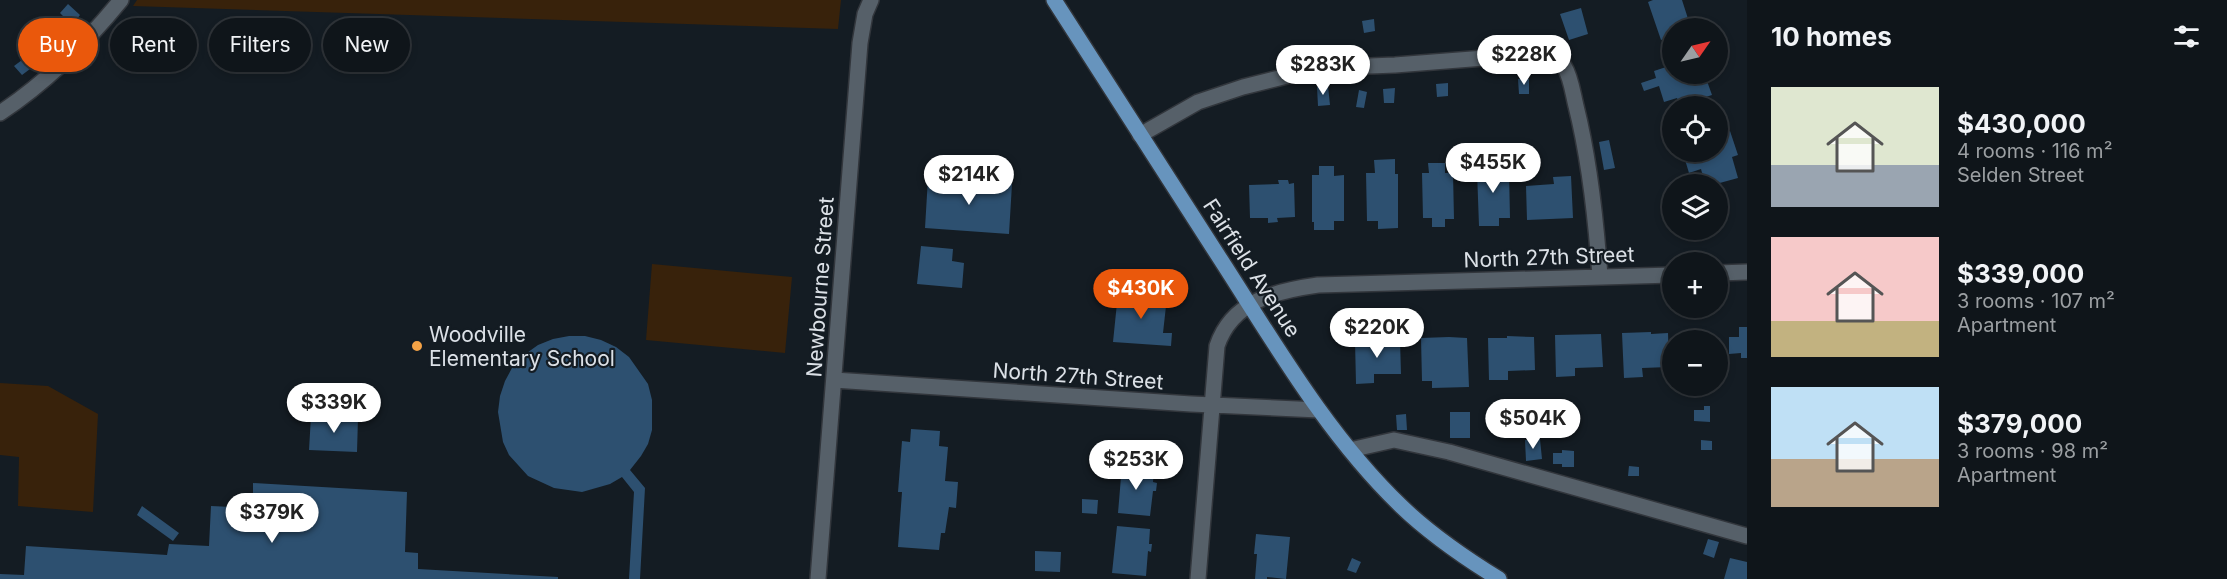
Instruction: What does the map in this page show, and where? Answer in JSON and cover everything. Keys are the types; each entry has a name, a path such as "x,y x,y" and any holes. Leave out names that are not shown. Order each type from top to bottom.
{"main road":[{"name":"Fairfield Avenue","path":"1054,0 1250,305 1320,410 1350,450 1402,506 1453,548 1499,579"}],"street":[{"path":"0,113 69,58 98,29 121,0"},
{"name":"Newbourne Street","path":"818,579 860,42 865,14 871,0"},
{"path":"1140,135 1198,102 1243,87 1319,68 1535,54 1553,57 1564,66 1571,84 1583,133 1595,213 1600,277"},
{"path":"1728,273 1747,272"},
{"name":"North 27th Street","path":"1198,579 1217,346 1228,322 1250,305 1277,291 1318,285 1662,274"},
{"name":"North 27th Street","path":"834,380 1320,410"},
{"path":"1350,450 1394,440 1449,452 1747,536"}],"shaded area":[{"path":"137,0 841,0 838,29 133,6"},
{"path":"652,264 792,277 785,353 646,340"},
{"path":"0,383 48,386 98,414 93,512 18,506 19,457 0,455"}],"building":[{"path":"1682,0 1688,18 1662,18 1661,40 1648,2"},
{"path":"68,4 80,15 78,18 65,18 60,13"},
{"path":"1581,8 1588,34 1569,40 1560,14"},
{"path":"1374,19 1375,31 1364,33 1362,21"},
{"path":"1662,68 1662,84 1708,84 1712,95 1662,96 1659,86 1644,91 1641,83 1656,78 1654,71"},
{"path":"1518,79 1529,79 1529,94 1519,94"},
{"path":"1448,83 1448,96 1437,97 1436,84"},
{"path":"1328,86 1330,105 1318,106 1317,87"},
{"path":"1395,88 1394,103 1384,103 1383,89"},
{"path":"1359,90 1367,92 1364,108 1356,107"},
{"path":"1730,131 1738,155 1732,157 1738,178 1728,181 1728,174 1702,174 1701,169 1689,173 1686,162 1728,162 1728,132"},
{"path":"1609,140 1615,168 1604,170 1599,142"},
{"path":"1395,159 1395,174 1398,174 1398,228 1378,229 1378,221 1367,221 1366,173 1375,173 1374,160"},
{"path":"1483,161 1500,161 1500,172 1509,171 1510,218 1499,218 1499,226 1479,226 1477,171 1483,171"},
{"path":"1428,163 1445,163 1445,173 1453,173 1454,219 1445,219 1445,227 1432,227 1432,218 1423,218 1422,173 1429,173"},
{"path":"1319,166 1334,166 1334,176 1344,175 1344,221 1334,221 1334,230 1314,230 1314,222 1312,222 1312,175 1319,175"},
{"path":"970,176 981,177 984,182 1012,184 1009,234 925,228 928,178 966,181"},
{"path":"1571,176 1573,218 1527,220 1526,186 1554,184 1553,177"},
{"path":"1278,180 1288,180 1289,184 1294,183 1295,217 1277,218 1278,222 1268,223 1268,218 1250,218 1249,185 1279,184"},
{"path":"921,246 953,249 952,261 964,263 962,288 917,284"},
{"path":"1118,293 1167,297 1163,333 1172,333 1171,346 1113,342"},
{"path":"1739,327 1747,327 1747,358 1741,358 1741,353 1729,354 1729,337 1739,337"},
{"path":"1622,333 1662,333 1662,367 1642,368 1643,377 1624,378"},
{"path":"1601,334 1603,367 1575,368 1575,376 1556,377 1555,335"},
{"path":"569,336 585,336 616,347 629,357 648,384 652,400 652,430 648,444 630,470 645,488 640,579 629,579 634,492 622,477 610,484 582,492 554,488 528,476 509,455 503,442 498,412 500,396 513,366 538,345"},
{"path":"1507,336 1534,337 1535,370 1508,371 1508,380 1489,380 1488,338 1507,338"},
{"path":"1374,338 1381,338 1381,341 1400,340 1401,374 1374,374 1374,383 1356,384 1355,341 1374,341"},
{"path":"1421,338 1467,338 1469,387 1432,388 1432,381 1422,381"},
{"path":"1704,406 1710,406 1710,422 1694,421 1694,410 1704,410"},
{"path":"1450,412 1470,412 1470,438 1450,438"},
{"path":"1406,414 1407,430 1397,430 1396,415"},
{"path":"311,416 358,418 357,452 309,450"},
{"path":"911,429 940,431 939,446 948,447 945,481 958,482 956,508 949,507 945,533 941,533 939,550 898,547 902,492 898,492 902,441 910,442"},
{"path":"1540,439 1542,459 1526,461 1525,440"},
{"path":"1701,440 1712,441 1712,450 1701,450"},
{"path":"1562,450 1574,451 1574,467 1553,464 1553,453 1562,453"},
{"path":"1122,466 1154,469 1153,482 1157,483 1156,491 1153,491 1150,516 1118,513 1121,477 1117,477 1117,469 1122,469"},
{"path":"1629,466 1639,467 1639,476 1628,476"},
{"path":"253,483 407,492 405,552 418,553 418,569 558,577 558,579 0,579 0,574 24,575 26,546 167,555 169,544 209,546 211,506 253,508"},
{"path":"1082,499 1098,500 1097,514 1082,513"},
{"path":"142,506 179,533 173,541 137,515"},
{"path":"1117,526 1150,529 1149,544 1152,544 1151,552 1148,551 1146,576 1112,573"},
{"path":"1256,534 1290,537 1286,579 1267,577 1267,579 1255,579"},
{"path":"1708,539 1719,542 1714,558 1703,554"},
{"path":"1035,551 1061,552 1060,572 1035,571"},
{"path":"1352,558 1361,562 1356,573 1347,570"},
{"path":"1730,558 1747,562 1747,579 1724,579"}],"place":[{"name":"Woodville Elementary School","path":"417,346"}]}
